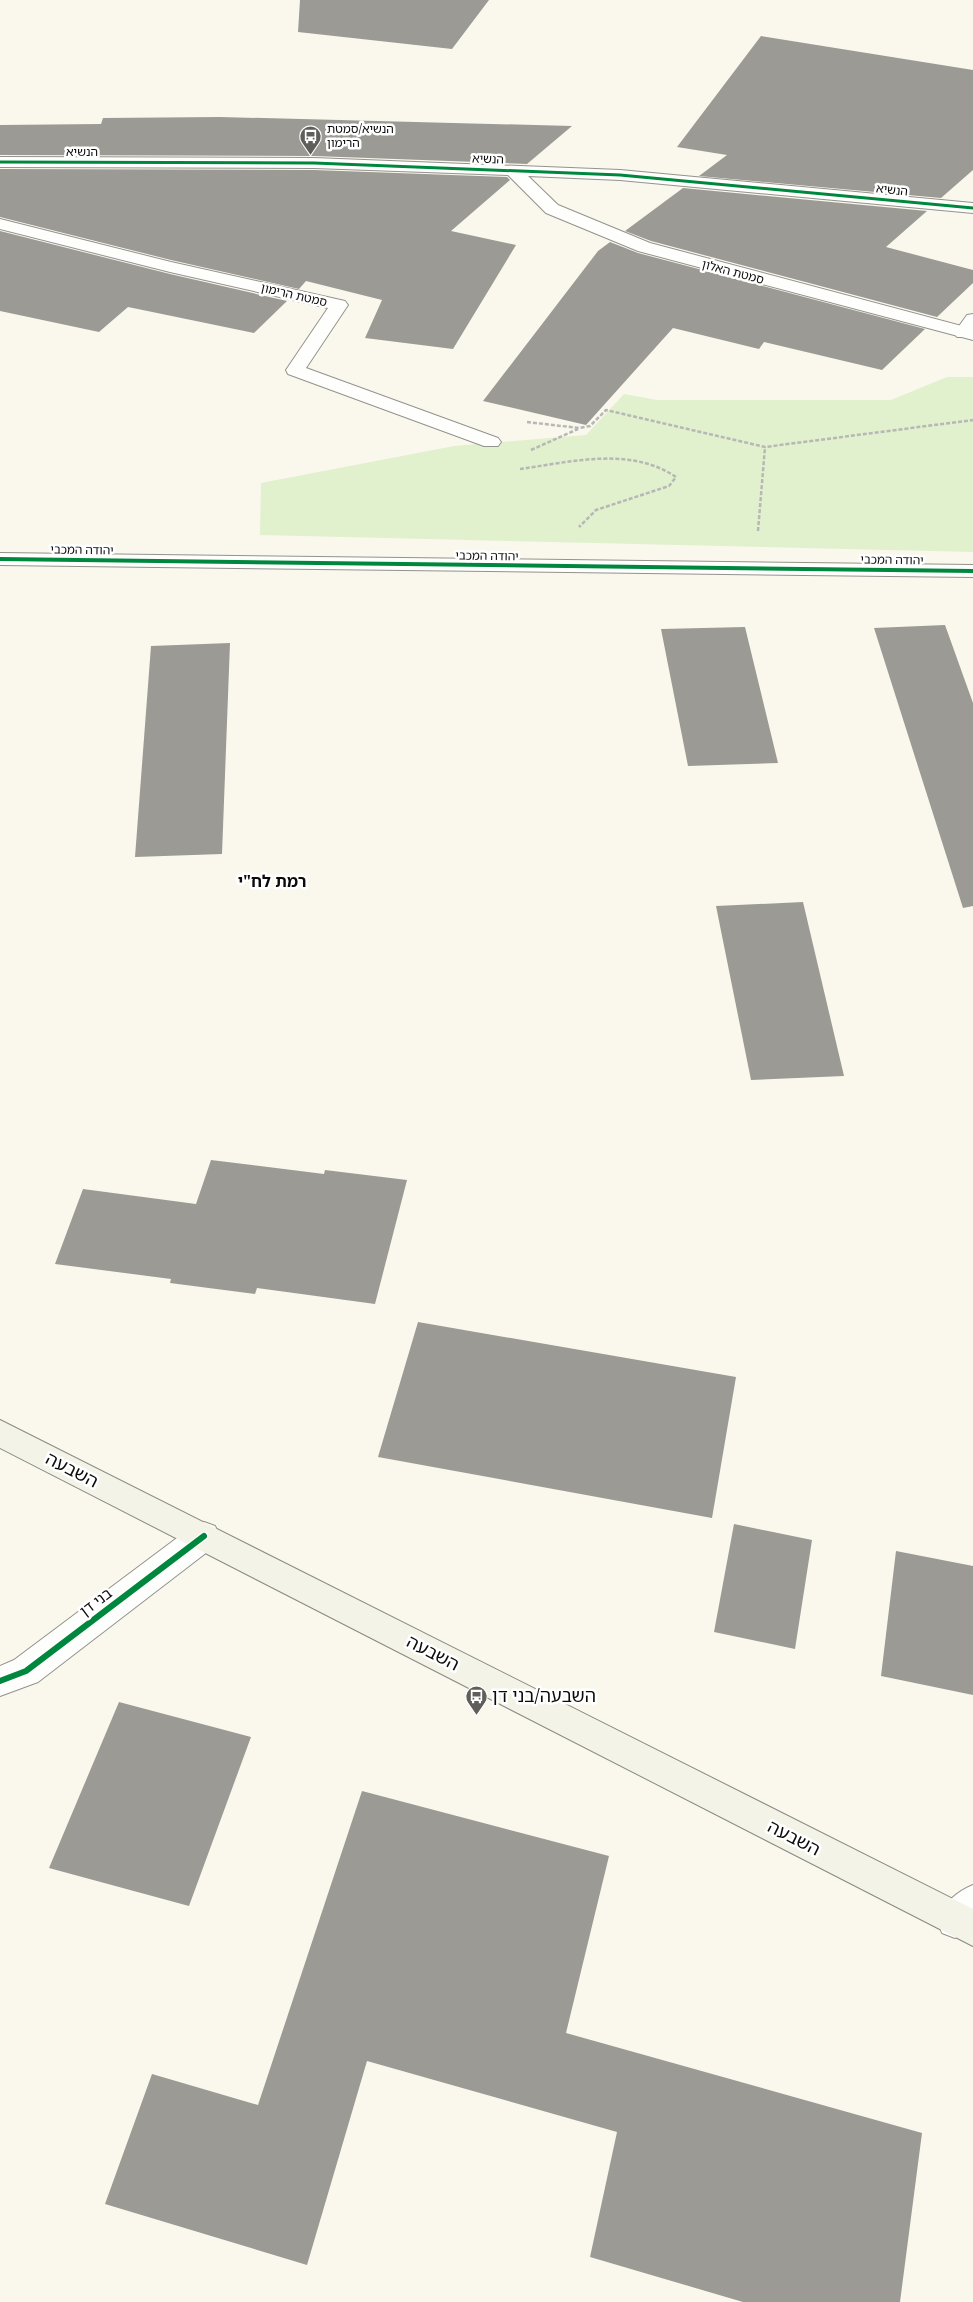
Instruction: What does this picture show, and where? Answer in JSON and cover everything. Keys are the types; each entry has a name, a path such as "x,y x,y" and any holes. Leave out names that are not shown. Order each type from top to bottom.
{"main road":[{"name":"השבעה","path":"0,1433 967,1917"}],"street":[{"name":"הנשיא","path":"0,162 314,163 620,175 973,208"},
{"name":"סמטת האלון","path":"512,170 552,209 644,247 970,329"},
{"name":"סמטת הרימון","path":"0,224 170,268 339,305 295,370 491,442"},
{"name":"יהודה המכבי","path":"0,559 973,571"},
{"name":"בני דן","path":"0,1682 26,1671 204,1536"}],"path":[{"path":"530,451 578,428 590,426 606,410 765,447 973,420"},
{"path":"491,442 527,422 578,428"},
{"path":"755,569 765,447"},
{"path":"513,469 611,459 647,462 668,469 676,477 669,486 596,510 541,566"}],"green space":[{"path":"947,377 973,377 973,552 260,535 261,483 454,446 586,435 624,394 657,400 891,400"}],"building":[{"path":"300,0 489,0 452,49 298,32"},
{"path":"761,36 973,70 973,170 941,198 699,176 727,155 677,147"},
{"path":"220,117 572,126 527,164 314,156 0,155 0,125 101,124 103,118"},
{"path":"0,169 314,170 507,177 510,180 451,231 516,245 453,349 365,338 382,300 306,281 299,289 171,260 0,217"},
{"path":"683,188 927,211 886,247 973,270 973,283 937,317 651,241 625,231"},
{"path":"0,231 287,301 254,333 128,307 99,332 0,311"},
{"path":"610,242 638,253 925,329 882,370 764,342 759,349 673,328 586,425 483,401 598,251"},
{"path":"945,625 973,703 973,906 963,908 874,628"},
{"path":"745,627 778,763 688,766 661,629"},
{"path":"230,643 222,854 135,857 151,646"},
{"path":"803,902 844,1076 751,1080 716,906"},
{"path":"211,1160 324,1174 325,1170 407,1180 375,1304 257,1288 255,1294 170,1283 171,1279 55,1264 83,1189 196,1204"},
{"path":"418,1322 736,1377 712,1518 378,1457"},
{"path":"734,1524 812,1540 795,1649 714,1632"},
{"path":"896,1551 973,1566 973,1695 881,1676"},
{"path":"119,1702 251,1737 189,1906 49,1868"},
{"path":"362,1791 609,1856 566,2033 922,2133 900,2302 743,2302 590,2257 617,2132 367,2061 307,2265 105,2204 152,2074 258,2105"}],"cycle path":[{"path":"0,162 314,163 620,175 973,208"},
{"path":"0,559 973,571"},
{"path":"0,1681 26,1671 204,1536"}],"place":[{"name":"הנשיא/סמטת הרימון","path":"311,155"},
{"name":"השבעה/בני דן","path":"476,1715"}],"district":[{"name":"רמת לח\"י","path":"272,881"}]}
